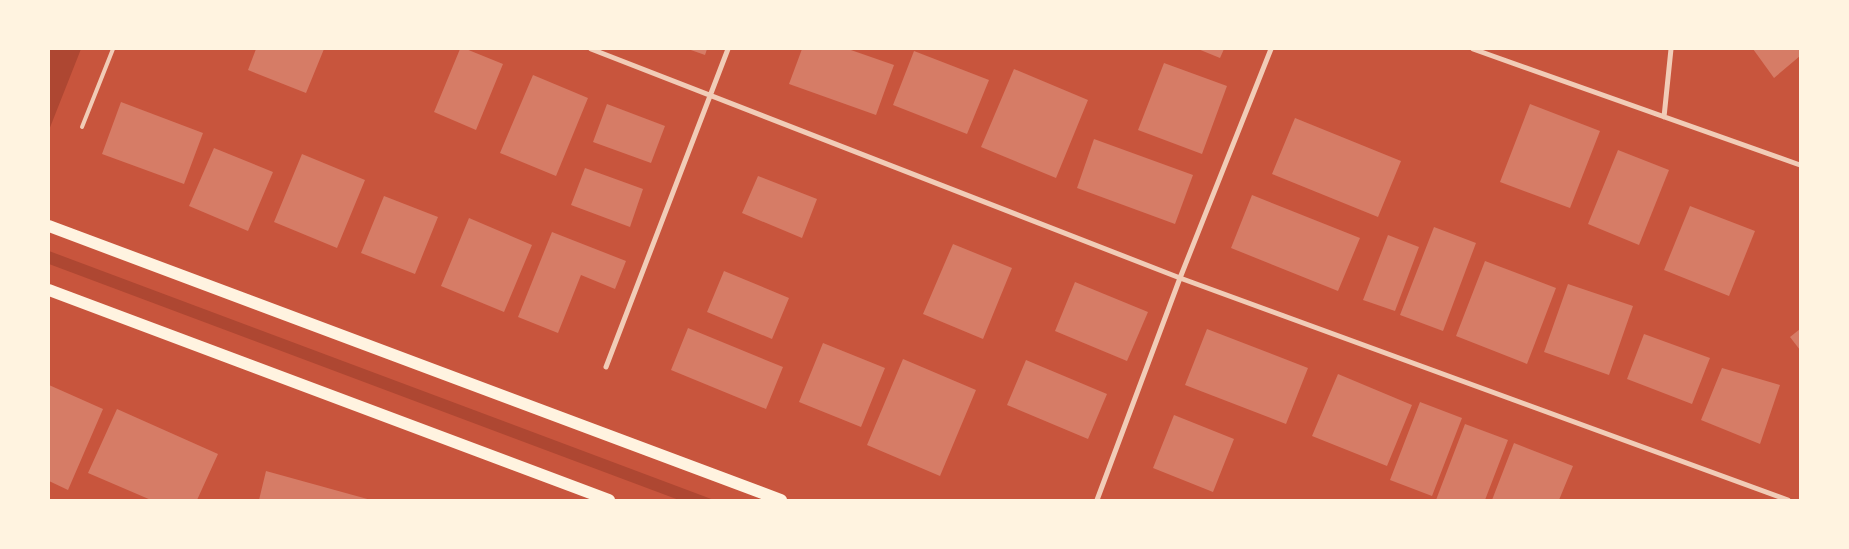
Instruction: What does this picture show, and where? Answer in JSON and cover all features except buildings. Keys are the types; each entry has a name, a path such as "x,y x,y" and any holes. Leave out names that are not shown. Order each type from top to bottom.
{"main road":[{"path":"49,226 781,500"},
{"path":"49,290 609,500"}],"street":[{"path":"591,49 1180,278 1788,500"},
{"path":"606,367 728,49"},
{"path":"1097,500 1180,278 1271,49"},
{"path":"1473,49 1800,165"},
{"path":"1664,117 1672,49"}],"lane":[{"path":"82,127 113,49"}],"shaded area":[{"path":"49,49 81,49 49,130"},
{"path":"49,251 714,500 679,500 49,264"}]}
